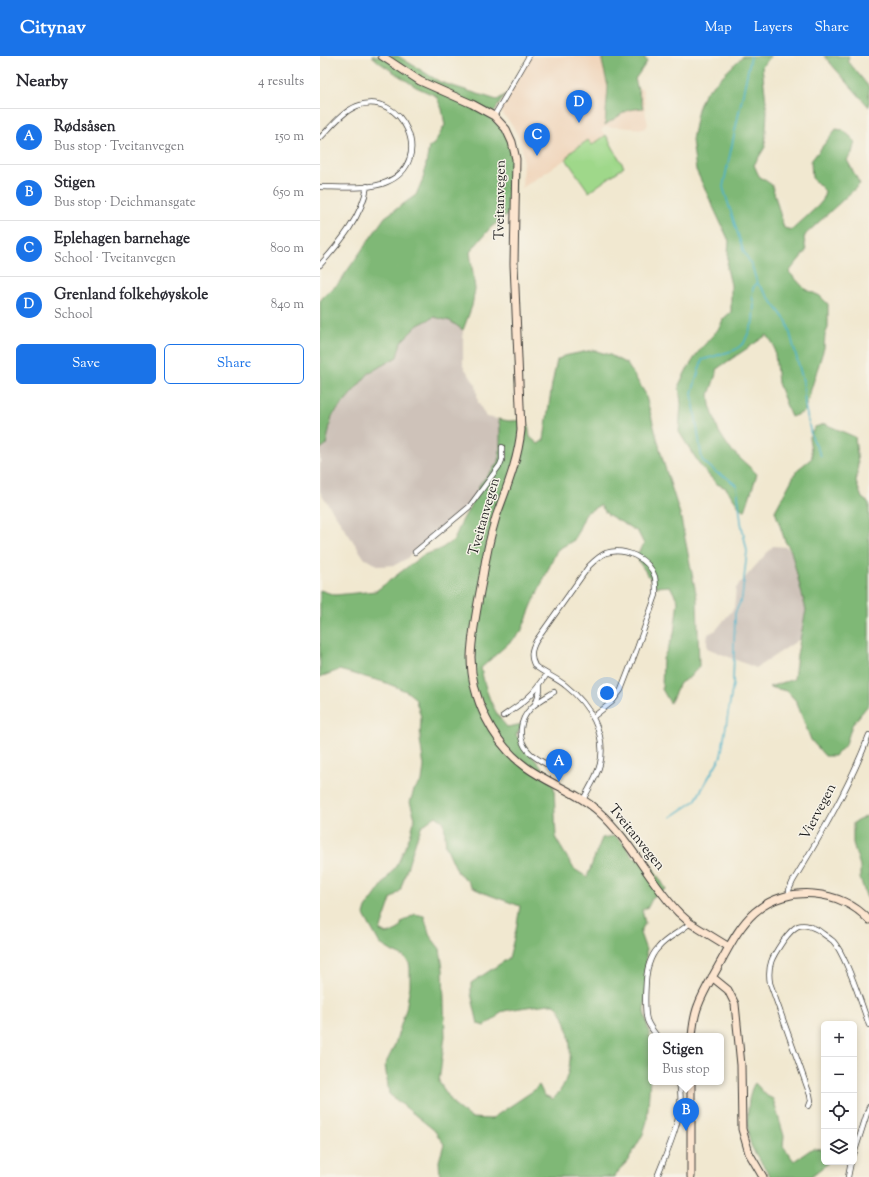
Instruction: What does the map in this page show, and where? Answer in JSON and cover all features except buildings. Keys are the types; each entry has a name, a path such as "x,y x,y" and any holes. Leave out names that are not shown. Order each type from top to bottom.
{"main road":[{"name":"Tveitanvegen","path":"382,56 420,81 472,104 494,116 510,135 515,150 513,243 521,430 515,463 487,551 472,643 472,672 476,693 483,711 495,733 508,751 517,760 535,774 583,800 598,811 611,824 674,908 690,923 729,947"},
{"path":"692,1033 698,1006 729,947 740,930 755,912 772,901 789,895 809,894 829,896 849,904 869,920"},
{"path":"712,977 728,990 735,1004 741,1065 742,1129 749,1153 763,1177"},
{"path":"691,1085 691,1177"}],"street":[{"path":"494,116 529,56"},
{"path":"320,138 348,111 366,104 376,104 395,113 402,120 410,135 411,143 410,158 406,166 402,172 386,183 367,186 320,188"},
{"path":"320,265 340,242 352,224 363,202 367,186"},
{"path":"414,552 469,507 500,465 502,460 502,447"},
{"path":"583,800 595,777 600,762 601,743 599,733 592,717 572,691 535,666 531,656 532,647 589,566 600,556 622,551 631,553 640,558 647,565 654,576 656,595 635,654 620,690 612,702 592,717"},
{"path":"503,716 524,702 536,691 547,674"},
{"path":"536,704 540,691 540,684"},
{"path":"546,764 528,751 521,738 520,730 525,715 536,704 554,692"},
{"name":"Viervegen","path":"789,895 792,881 826,826 868,737"},
{"path":"655,1033 647,1020 646,1014 649,962 664,942 690,923"},
{"path":"809,1106 811,1101 810,1095 768,975 771,961 790,931 802,924 812,927 826,936 836,946 846,965 869,1025"},
{"path":"657,1177 677,1122 680,1098 679,1085"},
{"path":"857,1145 869,1107"},
{"path":"848,1177 850,1165"}],"shaded area":[{"path":"531,56 604,56 617,77 643,90 648,125 644,129 605,127 601,130 624,167 589,192 566,159 522,188 522,148 519,138 512,125 500,111"},
{"path":"434,317 450,321 463,330 463,366 476,385 478,402 486,417 498,419 500,425 500,455 497,464 480,484 478,491 465,509 406,559 395,565 380,566 365,559 320,492 320,449 326,445 332,416 369,373 397,357 401,342 418,325"},
{"path":"773,546 786,547 791,551 806,610 800,639 756,668 707,648 707,640 708,634 716,630 734,608 736,588"}],"green space":[{"path":"372,56 398,56 440,82 497,100 505,95 492,115 506,130 515,154 513,211 490,228 470,252 475,289 472,306 463,330 450,321 434,317 418,325 401,342 397,357 369,373 332,416 326,445 320,449 320,301 338,284 385,217 416,195 424,176 429,147 434,144 445,125 442,109 436,96 416,87"},
{"path":"604,56 644,56 647,62 635,79 643,108 628,110 605,125 608,87 602,61"},
{"path":"743,56 771,56 762,66 767,111 765,147 754,165 759,176 772,185 784,228 792,230 823,200 825,191 812,178 811,161 836,129 843,130 855,141 852,153 847,160 860,184 806,234 804,238 806,251 789,272 805,289 820,296 828,304 828,328 825,335 824,348 804,412 791,417 778,383 774,345 767,335 718,368 709,395 710,405 719,432 730,449 757,474 745,511 739,507 726,488 717,484 702,468 679,432 681,404 679,385 699,351 720,327 723,319 731,312 731,285 727,268 729,241 696,170 692,140 698,109 704,94"},
{"path":"824,56 849,56 848,61 869,87 869,107"},
{"path":"606,135 624,167 589,192 566,159 571,152 588,140 592,145"},
{"path":"593,350 610,355 627,364 645,393 664,464 680,514 697,598 699,666 690,677 680,683 670,703 662,689 663,659 674,634 678,601 670,586 657,587 654,584 639,562 637,554 644,544 638,532 607,514 600,505 586,513 574,540 557,550 521,632 481,668 487,692 497,714 507,727 523,724 516,735 548,776 554,787 556,839 574,869 587,877 602,838 615,836 624,844 632,856 653,868 666,889 653,897 648,907 642,910 645,923 640,933 646,950 647,986 644,1011 649,1033 648,1085 650,1085 647,1121 643,1134 629,1159 614,1177 440,1177 439,1161 444,1144 434,1130 389,1094 385,1065 394,1047 406,1009 410,986 409,963 404,957 380,944 364,915 366,908 398,863 410,836 415,818 410,802 414,790 422,781 424,766 420,740 421,717 415,698 406,691 384,682 339,670 320,677 320,590 335,595 376,591 423,555 439,550 454,540 480,484 497,464 500,454 500,425 498,419 509,421 525,420 528,425 530,437 538,444 544,440 557,360 564,356","holes":["436,816 444,822 446,846 458,873 467,880 471,887 520,906 509,958 471,983 471,993 478,1024 484,1026 504,1011 554,1004 559,1008 563,1016 569,1037 570,1060 568,1071 565,1082 553,1099 544,1095 539,1085 533,1091 491,1119 471,1118 455,1106 439,1082 445,1036 443,969 440,949 430,936 424,916 415,914 402,922 399,929 388,934 380,931 391,899 400,891 422,826"]},
{"path":"825,424 855,437 858,464 856,482 862,498 869,503 869,704 852,725 846,744 835,756 825,756 811,740 796,701 787,691 769,687 794,679 806,610 791,551 785,541 775,511 797,470 812,458 809,437 815,427"},
{"path":"869,815 869,901 860,878 860,866 853,843 853,823"},
{"path":"755,1083 767,1096 773,1099 784,1136 783,1146 794,1161 813,1148 821,1149 821,1165 826,1165 810,1177 771,1177 755,1153 749,1139 748,1104 752,1088"}],"waterway":[{"path":"751,56 723,187 743,250 752,266 757,283 787,322 803,381 805,405 811,435 821,456"},
{"path":"671,817 695,801 721,756 733,684 735,613 742,598 747,551 741,522 737,486 726,477 717,473 702,460 692,393 702,360 735,350 744,343 753,322 754,303 752,297 753,288 757,283"}],"place":[{"name":"Grenland folkehøyskole","path":"579,123"},
{"name":"Eplehagen barnehage","path":"537,156"},
{"name":"Rødsåsen","path":"559,782"},
{"name":"Stigen","path":"686,1131"}]}
